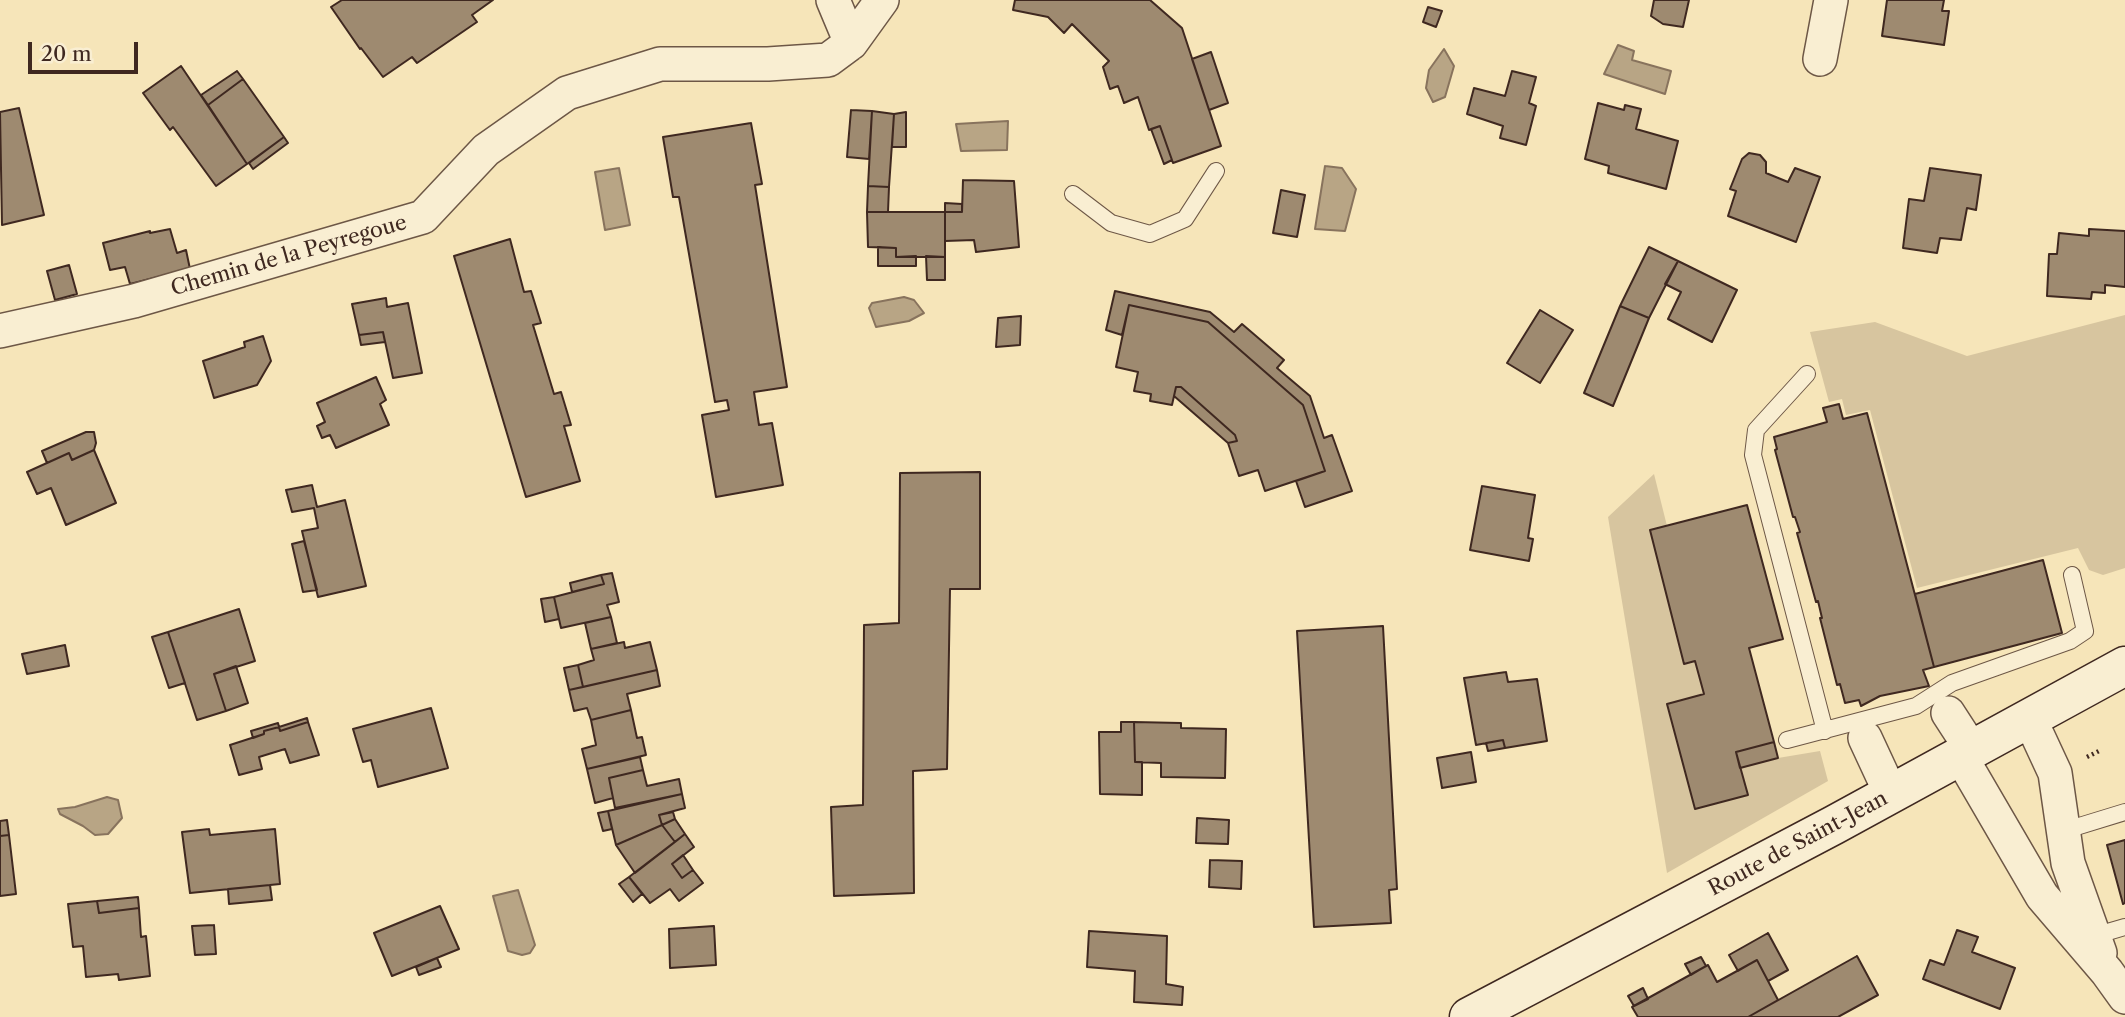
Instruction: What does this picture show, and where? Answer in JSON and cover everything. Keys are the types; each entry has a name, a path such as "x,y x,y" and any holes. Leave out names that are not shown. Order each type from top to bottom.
{"street":[{"path":"833,0 851,43"},
{"name":"Chemin de la Peyregoue","path":"0,331 134,301 423,217 486,150 566,93 660,64 768,64 828,60 851,43 882,0"},
{"path":"1820,58 1830,0"},
{"name":"Route de Saint-Jean","path":"1469,1017 1891,794 2125,666"},
{"path":"1942,703 2012,844 2042,896 2116,985"},
{"path":"2029,717 2055,773 2068,863 2110,932 2116,985"},
{"path":"1863,730 1891,794"},
{"path":"2012,844 2030,832 2063,827"}],"lane":[{"path":"1073,194 1111,223 1150,234 1185,219 1216,171"},
{"path":"1807,374 1756,430 1753,455 1825,731"},
{"path":"1787,740 1825,731 1863,730 1916,706 1942,703 1952,683 2070,641 2085,631 2072,575"},
{"path":"2063,827 2125,812"}],"shaded area":[{"path":"1618,45 1634,51 1632,60 1671,71 1665,94 1604,74"},
{"path":"1444,49 1454,66 1445,97 1433,102 1426,88 1429,70"},
{"path":"1008,121 1007,150 961,151 956,124"},
{"path":"1325,166 1342,168 1356,189 1345,231 1315,229"},
{"path":"619,168 630,225 605,230 595,172"},
{"path":"904,297 914,300 924,313 909,321 876,327 869,308 872,303"},
{"path":"2125,315 2125,568 2103,575 2089,570 2078,548 1917,588 1870,410 1846,415 1842,399 1829,402 1810,332 1875,322 1967,356"},
{"path":"1654,474 1667,526 1684,664 1695,661 1704,694 1667,704 1695,809 1747,795 1740,768 1778,758 1820,751 1828,781 1667,873 1608,517"},
{"path":"107,797 118,800 122,818 108,834 95,835 60,814 58,809 75,807"},
{"path":"518,890 535,945 530,953 522,955 508,951 493,896"}],"building":[{"path":"342,0 493,0 472,15 477,22 417,63 412,57 383,77 331,7"},
{"path":"1015,0 1150,0 1182,28 1221,146 1173,163 1160,126 1149,130 1138,97 1124,103 1118,86 1110,89 1103,67 1109,61 1072,24 1064,33 1048,17 1013,10"},
{"path":"1654,0 1689,0 1683,27 1663,24 1651,16"},
{"path":"1887,0 1944,0 1942,11 1949,11 1944,45 1882,36"},
{"path":"1428,7 1442,11 1436,27 1423,22"},
{"path":"1211,52 1228,103 1209,110 1192,59"},
{"path":"181,66 247,164 216,186 173,127 170,130 143,93"},
{"path":"237,71 243,79 208,105 201,95"},
{"path":"1512,71 1536,77 1529,103 1536,106 1526,145 1500,138 1503,126 1467,114 1474,88 1505,96"},
{"path":"243,79 284,137 247,164 208,105"},
{"path":"1598,103 1624,110 1625,105 1641,109 1636,129 1678,141 1666,189 1608,173 1609,166 1585,159"},
{"path":"19,108 44,215 2,225 0,112"},
{"path":"851,110 872,111 869,159 847,157"},
{"path":"872,111 894,114 889,187 868,186"},
{"path":"906,112 906,147 892,147 894,114"},
{"path":"751,123 762,184 755,185 787,387 754,392 759,425 772,423 783,485 716,497 702,415 729,410 727,400 715,402 679,197 673,197 663,137"},
{"path":"1160,126 1172,160 1164,164 1151,129"},
{"path":"284,137 288,143 253,169 249,163"},
{"path":"1749,153 1760,155 1766,162 1766,173 1788,182 1795,168 1820,177 1796,242 1728,216 1736,191 1730,189 1742,159"},
{"path":"1930,168 1981,175 1976,210 1967,208 1961,240 1940,238 1937,253 1903,248 1909,199 1924,201"},
{"path":"963,180 1014,181 1019,247 976,252 974,240 945,241 945,212 962,212"},
{"path":"868,186 889,187 888,212 867,212"},
{"path":"1281,190 1305,195 1297,237 1273,233"},
{"path":"945,203 962,204 962,212 945,212"},
{"path":"867,212 945,212 945,257 896,257 896,248 868,247"},
{"path":"170,229 177,253 186,250 190,269 130,284 125,267 110,270 103,243 150,231"},
{"path":"2089,229 2125,231 2125,287 2105,285 2105,293 2092,292 2091,299 2047,296 2049,254 2057,254 2059,233 2089,236"},
{"path":"510,239 524,292 531,291 541,323 533,325 554,394 561,392 571,425 564,426 580,481 526,497 454,256"},
{"path":"878,247 896,248 896,257 916,256 916,266 878,266"},
{"path":"1649,247 1678,261 1649,318 1620,306"},
{"path":"926,256 945,257 945,280 927,280"},
{"path":"1678,261 1737,290 1712,342 1668,319 1681,292 1665,284"},
{"path":"69,265 77,294 55,300 47,271"},
{"path":"1115,291 1210,312 1234,332 1242,324 1284,360 1277,368 1310,396 1324,438 1332,435 1352,491 1305,507 1296,481 1325,471 1303,405 1208,322 1129,305 1122,335 1106,330"},
{"path":"386,298 387,307 408,303 422,373 393,378 383,332 359,335 352,304"},
{"path":"1129,305 1208,322 1303,405 1325,471 1265,491 1258,470 1239,476 1228,443 1237,441 1235,435 1181,387 1176,387 1172,405 1150,401 1151,394 1134,391 1138,372 1116,367"},
{"path":"1620,306 1649,318 1613,406 1584,393"},
{"path":"1540,310 1573,330 1540,383 1507,363"},
{"path":"1021,316 1020,345 996,347 998,318"},
{"path":"383,332 385,342 361,345 359,335"},
{"path":"263,336 271,361 257,385 214,398 203,361 245,347 244,342"},
{"path":"376,377 386,400 380,404 389,425 336,448 330,435 322,438 317,426 325,422 317,403"},
{"path":"1176,387 1181,387 1235,435 1237,441 1228,443 1174,396"},
{"path":"1839,404 1843,419 1867,413 1934,667 1923,670 1929,686 1880,696 1861,706 1859,700 1845,703 1840,684 1837,685 1818,601 1816,602 1797,533 1800,532 1793,517 1774,437 1827,422 1823,408"},
{"path":"86,432 94,432 94,450 72,460 69,453 47,463 42,451"},
{"path":"94,450 116,503 66,525 51,488 37,494 27,472 69,453 72,460"},
{"path":"980,472 980,589 950,589 947,769 913,771 914,893 834,896 831,807 863,805 864,625 899,623 900,473"},
{"path":"312,485 317,507 345,500 366,586 318,597 302,531 318,528 314,508 292,512 286,490"},
{"path":"1482,486 1535,495 1528,538 1533,539 1529,561 1470,550"},
{"path":"1747,505 1783,639 1749,648 1774,742 1736,752 1748,795 1695,809 1667,704 1704,694 1695,661 1684,664 1650,530"},
{"path":"304,541 317,590 303,592 292,544"},
{"path":"2043,560 2062,633 1934,667 1915,594"},
{"path":"612,573 619,602 607,605 611,617 561,628 554,597 604,584 601,575"},
{"path":"601,575 604,584 572,592 570,583"},
{"path":"554,597 559,619 545,622 541,599"},
{"path":"239,609 255,661 214,674 226,711 197,720 168,632"},
{"path":"611,617 617,643 591,649 585,623"},
{"path":"1383,626 1397,889 1389,890 1391,923 1314,927 1297,631"},
{"path":"168,632 185,683 169,688 152,637"},
{"path":"624,642 625,648 650,642 657,670 583,687 578,665 594,660 591,649"},
{"path":"65,645 69,666 27,674 22,654"},
{"path":"578,665 583,687 569,690 564,668"},
{"path":"236,666 248,703 226,711 214,674"},
{"path":"657,670 660,686 627,694 631,710 591,720 587,708 574,711 569,690"},
{"path":"1506,672 1508,682 1537,679 1547,741 1505,748 1503,740 1476,745 1464,678"},
{"path":"431,708 448,768 378,787 371,760 363,762 353,729"},
{"path":"631,710 637,738 642,737 646,755 587,769 582,749 596,745 591,720"},
{"path":"307,718 308,722 280,731 279,727"},
{"path":"308,722 319,755 290,763 285,749 259,757 262,769 239,775 230,745 264,734 264,731 279,727 280,731"},
{"path":"1121,722 1134,722 1135,762 1142,762 1142,795 1100,794 1099,732 1121,732"},
{"path":"1134,722 1181,723 1181,728 1226,729 1225,778 1161,777 1161,763 1135,762"},
{"path":"278,723 279,727 264,731 264,734 253,738 251,731"},
{"path":"1503,740 1505,748 1488,751 1486,743"},
{"path":"1774,742 1778,758 1740,768 1736,752"},
{"path":"1471,752 1476,782 1442,788 1437,758"},
{"path":"640,757 643,770 609,778 613,798 595,803 587,769"},
{"path":"643,770 647,786 679,779 682,794 615,808 609,778"},
{"path":"682,794 685,808 659,815 662,825 616,845 608,811"},
{"path":"608,811 612,829 603,831 598,813"},
{"path":"673,812 675,819 662,825 659,815"},
{"path":"1197,818 1229,820 1228,844 1196,843"},
{"path":"675,819 685,834 675,842 662,825"},
{"path":"7,820 9,835 0,836 0,821"},
{"path":"662,825 675,842 635,873 616,845"},
{"path":"209,829 210,835 275,829 280,884 190,893 182,832"},
{"path":"685,834 694,847 672,864 682,878 693,870 703,883 679,901 670,889 650,903 629,877"},
{"path":"9,835 16,894 0,896 0,836"},
{"path":"2125,840 2125,903 2123,904 2107,845"},
{"path":"683,855 693,870 682,878 672,864"},
{"path":"1210,860 1242,861 1241,889 1209,887"},
{"path":"629,877 642,894 633,902 619,884"},
{"path":"270,885 272,900 229,904 228,889"},
{"path":"138,897 139,908 99,913 97,901"},
{"path":"97,901 99,913 139,908 141,937 146,936 150,976 119,980 118,974 86,977 83,946 73,947 68,904"},
{"path":"440,906 459,949 392,976 374,933"},
{"path":"214,925 216,954 195,955 192,926"},
{"path":"714,926 716,965 670,968 669,929"},
{"path":"1957,930 1978,937 1972,952 2015,968 2000,1009 1923,979 1930,960 1944,965"},
{"path":"1089,931 1167,936 1166,984 1183,987 1182,1005 1134,1002 1135,971 1087,967"},
{"path":"1768,933 1788,970 1768,981 1757,960 1738,971 1729,955"},
{"path":"1857,956 1878,995 1838,1017 1748,1017"},
{"path":"1701,957 1706,966 1691,975 1685,964"},
{"path":"437,958 441,967 419,975 416,967"},
{"path":"1757,960 1778,1000 1748,1017 1638,1017 1632,1007 1708,965 1717,982"},
{"path":"1643,988 1648,999 1634,1006 1628,996"}]}
